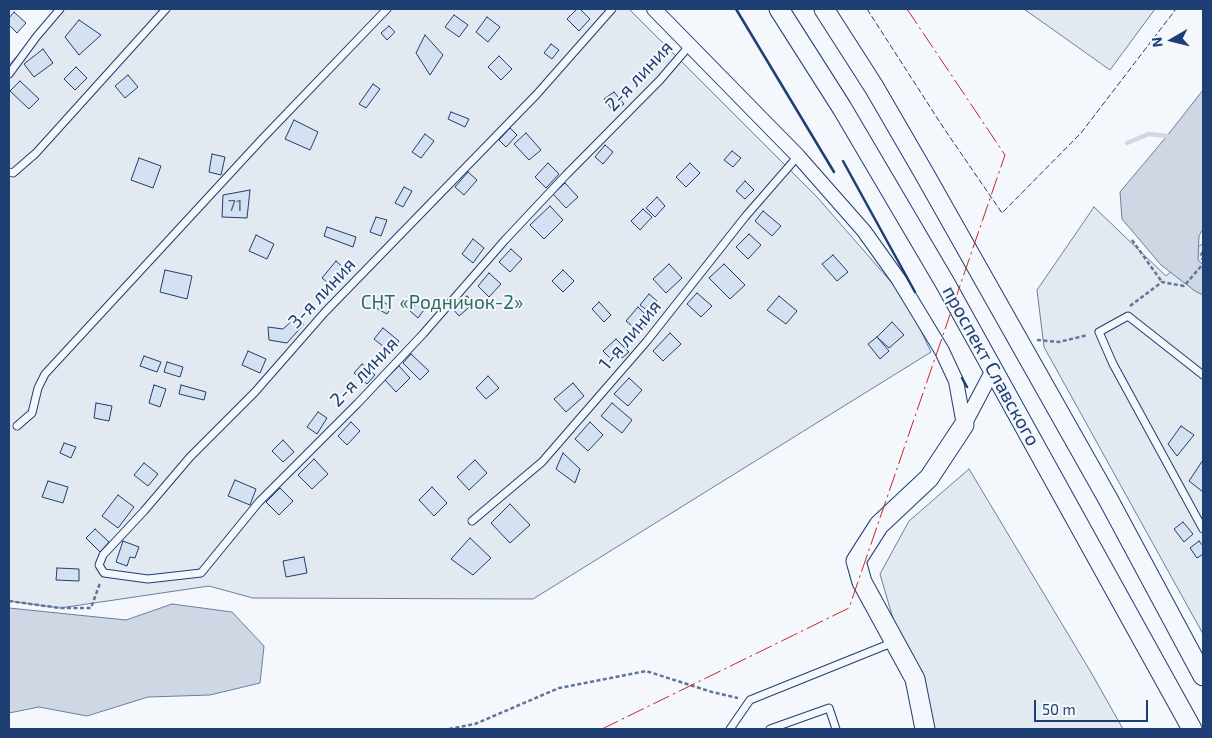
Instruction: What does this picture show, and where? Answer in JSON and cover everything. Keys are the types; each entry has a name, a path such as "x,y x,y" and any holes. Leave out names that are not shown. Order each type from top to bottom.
{"main road":[{"name":"проспект Славского","path":"779,9 842,108 945,283 1192,729"},
{"name":"проспект Славского","path":"824,9 874,86 1023,348 1108,498 1203,676"},
{"path":"925,729 915,680 862,582 856,561 879,526 929,478 964,425"}],"street":[{"path":"654,9 798,156 864,231 900,280 942,351 956,381 964,425"},
{"path":"964,425 993,370"}],"lane":[{"path":"9,74 60,9"},
{"path":"9,172 13,172 36,153 166,9"},
{"path":"17,426 32,413 38,388 45,374 262,139 387,9"},
{"name":"3-я линия","path":"104,573 99,565 103,555 190,457 255,392 325,312 537,94 612,9"},
{"name":"2-я линия","path":"104,573 148,579 201,573 259,502 404,354 505,240 660,80 690,46"},
{"name":"1-я линия","path":"472,521 542,462 647,341 745,217 798,156"},
{"path":"1203,375 1128,316 1099,332 1113,364 1203,529"},
{"path":"730,729 750,700 894,642"},
{"path":"770,729 829,708 836,729"}],"path":[{"path":"1132,240 1162,282 1184,286 1203,264"},
{"path":"1203,252 1201,255 1203,260"},
{"path":"1128,316 1126,309 1162,282"},
{"path":"1023,348 1037,340 1059,342 1099,332"},
{"path":"9,601 60,608 91,608 104,573"},
{"path":"449,729 474,724 559,688 646,671 712,692 750,700"}],"green space":[{"name":"СНТ «Родничок-2»","path":"59,9 629,9 817,197 906,299 931,352 533,599 253,598 209,586 60,608 9,601 9,65"},
{"path":"1024,9 1155,9 1110,70"},
{"path":"1094,207 1166,276 1203,243 1203,634 1044,347 1037,290"},
{"path":"969,469 1123,729 932,729 896,629 880,574 909,521"}],"shaded area":[{"path":"1203,90 1203,229 1199,236 1198,260 1203,265 1203,295 1161,265 1122,219 1120,192"},
{"path":"172,604 232,612 264,646 260,683 210,695 148,697 87,716 39,707 9,713 9,608 126,620"}],"building":[{"path":"577,9 580,9 590,19 579,31 567,19"},
{"path":"14,12 26,23 17,33 9,25 9,18"},
{"path":"454,15 468,25 459,37 445,27"},
{"path":"487,17 500,27 488,42 476,32"},
{"path":"79,20 101,35 79,55 65,37"},
{"path":"389,26 395,32 387,40 381,33"},
{"path":"425,35 443,55 430,75 416,53"},
{"path":"551,44 559,50 552,59 544,53"},
{"path":"43,49 53,63 34,77 24,64"},
{"path":"499,56 512,69 501,80 488,67"},
{"path":"76,67 87,78 75,90 64,79"},
{"path":"128,75 138,87 125,98 115,86"},
{"path":"20,81 39,99 29,109 10,91"},
{"path":"373,84 380,89 366,108 359,104"},
{"path":"614,92 624,104 614,112 604,99"},
{"path":"451,112 469,119 465,127 448,119"},
{"path":"294,120 318,132 310,150 285,139"},
{"path":"510,128 517,135 506,147 499,140"},
{"path":"526,133 541,150 529,160 514,144"},
{"path":"425,134 434,141 421,158 412,152"},
{"path":"605,145 613,152 603,164 595,157"},
{"path":"732,151 741,158 733,167 724,160"},
{"path":"212,154 225,157 221,175 209,172"},
{"path":"139,158 161,166 153,188 131,180"},
{"path":"548,163 559,174 546,188 535,177"},
{"path":"690,163 700,173 686,187 676,177"},
{"path":"468,172 477,180 464,195 455,187"},
{"path":"745,181 754,190 745,199 736,191"},
{"path":"565,183 578,197 566,208 553,194"},
{"path":"404,187 412,191 403,207 395,203"},
{"path":"250,190 247,218 222,217 223,195"},
{"path":"657,197 665,206 655,217 646,208"},
{"path":"550,206 563,220 544,239 530,225"},
{"path":"643,209 652,217 640,230 631,221"},
{"path":"763,211 781,226 772,236 755,221"},
{"path":"376,217 387,220 381,236 370,232"},
{"path":"327,227 356,237 353,247 324,236"},
{"path":"749,234 761,245 748,259 736,247"},
{"path":"256,235 274,244 267,259 249,251"},
{"path":"473,239 484,248 473,263 462,254"},
{"path":"511,249 522,259 510,272 499,262"},
{"path":"833,255 848,272 837,281 822,264"},
{"path":"336,261 347,271 333,287 322,278"},
{"path":"669,264 682,278 666,293 653,279"},
{"path":"724,264 745,285 730,299 709,278"},
{"path":"165,270 192,276 187,299 160,292"},
{"path":"563,270 574,281 563,292 552,281"},
{"path":"489,273 501,284 489,297 478,286"},
{"path":"697,293 712,306 701,317 687,304"},
{"path":"649,294 657,301 648,311 640,305"},
{"path":"467,296 474,303 459,316 453,309"},
{"path":"779,296 797,311 786,324 767,310"},
{"path":"379,299 391,307 387,314 374,307"},
{"path":"418,301 426,307 418,318 410,311"},
{"path":"599,302 611,315 604,322 592,309"},
{"path":"638,307 651,320 640,333 626,321"},
{"path":"296,317 304,324 287,343 269,340 268,327 283,329"},
{"path":"892,322 904,335 889,348 877,337"},
{"path":"383,328 399,341 390,352 374,339"},
{"path":"670,333 681,344 663,361 653,351"},
{"path":"877,337 889,351 880,359 868,344"},
{"path":"616,339 629,352 622,358 617,354 612,360 603,351"},
{"path":"248,351 266,359 260,373 242,365"},
{"path":"411,354 429,371 420,380 403,363"},
{"path":"144,356 161,362 157,372 140,366"},
{"path":"167,362 183,367 180,377 164,372"},
{"path":"362,364 375,375 367,384 354,373"},
{"path":"399,366 410,378 396,392 385,380"},
{"path":"488,376 499,388 486,399 476,388"},
{"path":"629,378 642,390 628,406 614,394"},
{"path":"573,383 584,396 566,412 554,399"},
{"path":"154,385 166,389 160,407 149,403"},
{"path":"181,385 206,392 204,400 179,394"},
{"path":"96,403 112,406 109,421 94,418"},
{"path":"612,403 632,420 622,433 601,416"},
{"path":"318,412 327,418 317,434 307,427"},
{"path":"351,422 360,431 347,445 338,436"},
{"path":"590,422 603,435 588,451 575,439"},
{"path":"1181,426 1194,435 1177,456 1168,444"},
{"path":"283,440 294,452 283,462 272,451"},
{"path":"64,443 76,447 71,458 60,453"},
{"path":"563,453 580,469 575,483 556,469"},
{"path":"314,459 328,474 312,489 298,475"},
{"path":"475,460 487,473 469,490 457,477"},
{"path":"1203,460 1203,492 1189,481"},
{"path":"144,463 158,474 148,486 134,475"},
{"path":"235,480 256,489 250,505 228,496"},
{"path":"48,481 68,487 63,503 42,497"},
{"path":"432,487 447,503 434,516 419,500"},
{"path":"280,488 293,501 279,515 266,502"},
{"path":"118,495 134,507 118,528 102,516"},
{"path":"510,504 530,525 510,543 491,523"},
{"path":"1183,522 1193,534 1184,542 1174,529"},
{"path":"95,529 109,542 100,552 86,538"},
{"path":"470,538 491,558 473,575 451,559"},
{"path":"123,541 139,547 135,558 130,557 127,566 116,562"},
{"path":"1199,541 1203,546 1203,554 1197,558 1190,548"},
{"path":"304,557 307,573 286,577 283,561"},
{"path":"57,568 79,569 79,581 56,580"}],"waterway":[{"path":"1127,143 1149,134 1167,136"}],"fence":[{"path":"867,9 943,127 1002,213 1081,133 1176,9"}],"wall":[{"path":"736,9 834,172"},
{"path":"843,161 915,292"},
{"path":"962,378 967,387"}],"power":[{"path":"602,729 849,608 1005,155 907,9"}]}
